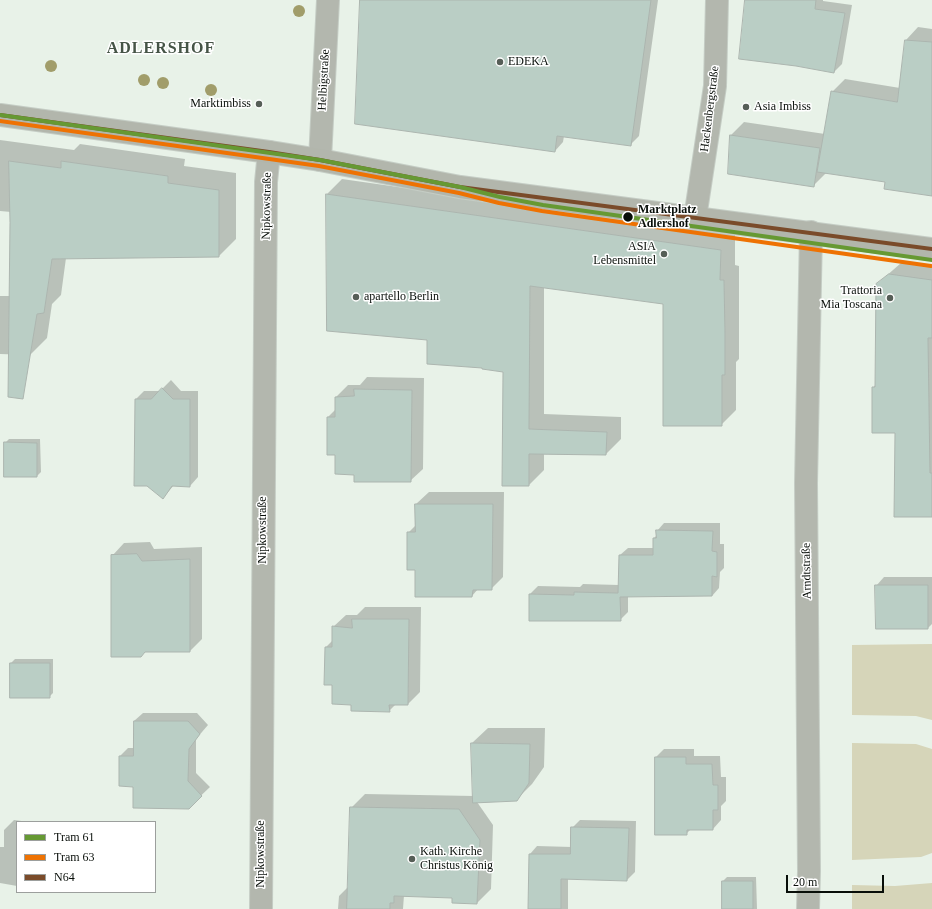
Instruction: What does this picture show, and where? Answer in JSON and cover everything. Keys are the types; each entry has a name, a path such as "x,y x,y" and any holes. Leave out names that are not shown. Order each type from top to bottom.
{"street":[{"name":"Helbigstraße","path":"320,160 328,0"},
{"name":"Hackenbergstraße","path":"695,218 714,86 717,0"},
{"path":"0,115 269,152 320,160 460,187 932,249"},
{"name":"Nipkowstraße","path":"261,909 266,189 269,152"},
{"name":"Arndtstraße","path":"808,909 809,863 806,484 811,232"}],"green space":[{"path":"932,644 932,720 916,716 852,715 852,645"},
{"path":"852,743 916,744 932,749 932,853 921,857 852,860"},
{"path":"932,883 932,909 852,909 852,885 895,886"}],"building":[{"name":"EDEKA","path":"360,0 651,0 631,146 557,136 555,152 355,124"},
{"path":"745,0 816,0 815,9 845,13 834,73 796,66 739,59"},
{"path":"905,40 932,42 932,196 884,189 885,182 817,172 831,91 897,102"},
{"path":"730,135 820,148 814,187 728,174"},
{"path":"9,161 61,168 61,161 168,176 168,183 219,190 219,257 52,259 44,313 37,314 23,399 8,397 10,223"},
{"path":"326,194 721,250 720,280 724,280 725,333 725,375 722,375 722,426 663,426 663,304 530,286 529,429 607,432 606,455 529,454 529,486 502,486 503,372 482,368 427,364 427,340 327,331"},
{"path":"889,274 932,280 932,338 928,338 932,517 894,517 895,433 872,433 872,387 875,387 876,284"},
{"path":"162,388 173,399 190,399 190,487 172,486 163,499 147,486 134,486 135,399 151,399"},
{"path":"354,389 412,390 411,482 354,482 354,475 335,474 335,455 327,455 327,417 335,417 335,397 354,396"},
{"path":"4,442 37,443 37,477 4,477"},
{"path":"415,504 493,504 492,590 473,590 472,597 415,597 415,570 407,570 407,532 415,532"},
{"path":"656,530 713,531 712,551 717,552 717,577 712,576 712,596 620,597 621,621 529,621 529,594 574,595 574,592 618,593 619,555 653,555 653,538 656,538"},
{"path":"137,554 142,561 190,559 190,652 145,652 141,657 111,657 111,555"},
{"path":"875,585 928,585 928,629 876,629"},
{"path":"352,619 409,619 408,705 389,705 390,712 351,711 351,705 332,704 332,685 324,685 325,647 332,647 332,626 352,628"},
{"path":"10,663 50,663 50,698 10,698"},
{"path":"134,721 188,721 200,734 189,749 188,781 202,796 189,809 133,808 133,787 119,786 119,756 133,756"},
{"path":"471,743 530,744 529,783 517,801 473,803"},
{"path":"655,757 686,757 686,764 712,764 713,785 718,785 718,810 713,810 713,830 687,830 687,835 655,835"},
{"name":"Kath. Kirche Christus König","path":"350,807 459,809 480,840 477,904 452,903 452,898 394,896 394,903 390,903 390,909 347,909"},
{"path":"571,827 629,828 627,881 561,879 561,909 528,909 529,854 570,854"},
{"path":"722,881 753,881 753,909 722,909"}],"tram line":[{"name":"61","path":"0,115 320,160 460,187 500,197 543,205 932,260"},
{"name":"63","path":"0,121 319,166 459,193 499,203 542,211 931,266"}],"transit line":[{"name":"N64","path":"0,115 269,152 320,160 460,187 932,249"}],"place":[{"name":"EDEKA","path":"500,62"},
{"name":"Marktimbiss","path":"259,104"},
{"name":"Asia Imbiss","path":"746,107"},
{"name":"Marktplatz Adlershof","path":"628,217"},
{"name":"ASIA Lebensmittel","path":"664,254"},
{"name":"apartello Berlin","path":"356,297"},
{"name":"Trattoria Mia Toscana","path":"890,298"},
{"name":"Kath. Kirche Christus König","path":"412,859"}],"district":[{"name":"ADLERSHOF","path":"161,49"}]}
